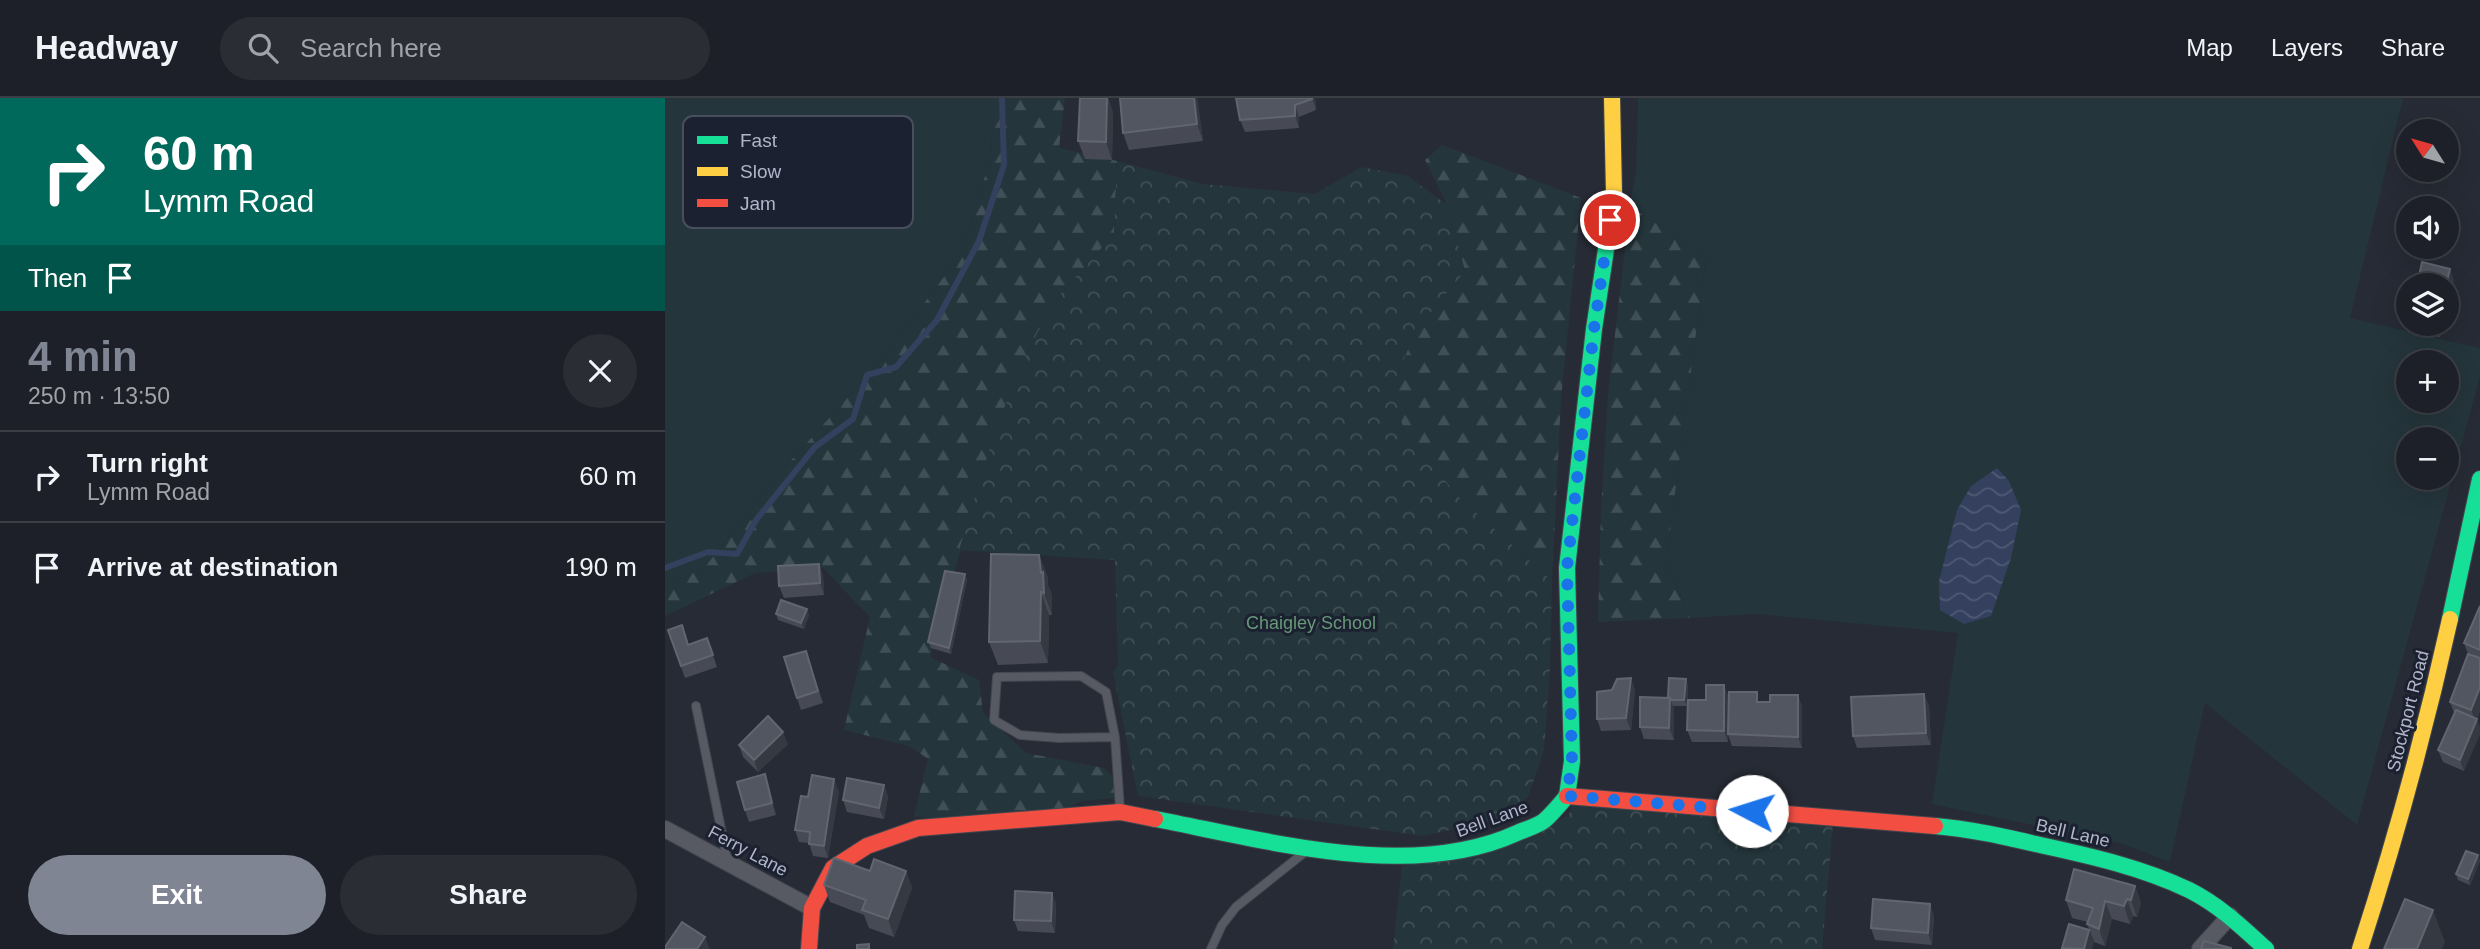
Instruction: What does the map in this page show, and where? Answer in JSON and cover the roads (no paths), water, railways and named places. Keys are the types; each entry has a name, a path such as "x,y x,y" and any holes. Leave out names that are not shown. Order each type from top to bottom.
{"main road":[{"path":"1567,796 1572,761 1567,568 1594,329 1614,193 1612,98"},
{"name":"Stockport Road","path":"2360,949 2396,838 2428,719 2480,479"},
{"name":"Bell Lane","path":"812,908 834,868 867,846 918,828 1120,812 1310,848 1407,857 1461,852 1503,840 1545,821 1567,796 1964,828 2085,855 2145,872 2191,891 2230,916 2266,949"},
{"path":"809,949 812,908"}],"street":[{"name":"Ferry Lane","path":"665,828 812,908"},
{"path":"2200,949 2230,916"}],"lane":[{"path":"1115,737 1059,738 1020,735 994,720 997,677 1081,676 1106,692 1115,737 1120,812"},
{"path":"696,706 728,863"},
{"path":"1211,949 1222,925 1236,907 1310,848"}],"water":[{"path":"1997,468 2009,481 2021,510 2011,558 1991,616 1964,624 1940,610 1939,581 1957,510 1971,486"}],"waterway":[{"path":"665,568 708,552 737,554 756,520 815,447 853,419 867,375 896,367 937,320 979,241 1004,165 1002,98"}],"park label":[{"name":"Chaigley School","path":"1311,623"}]}
